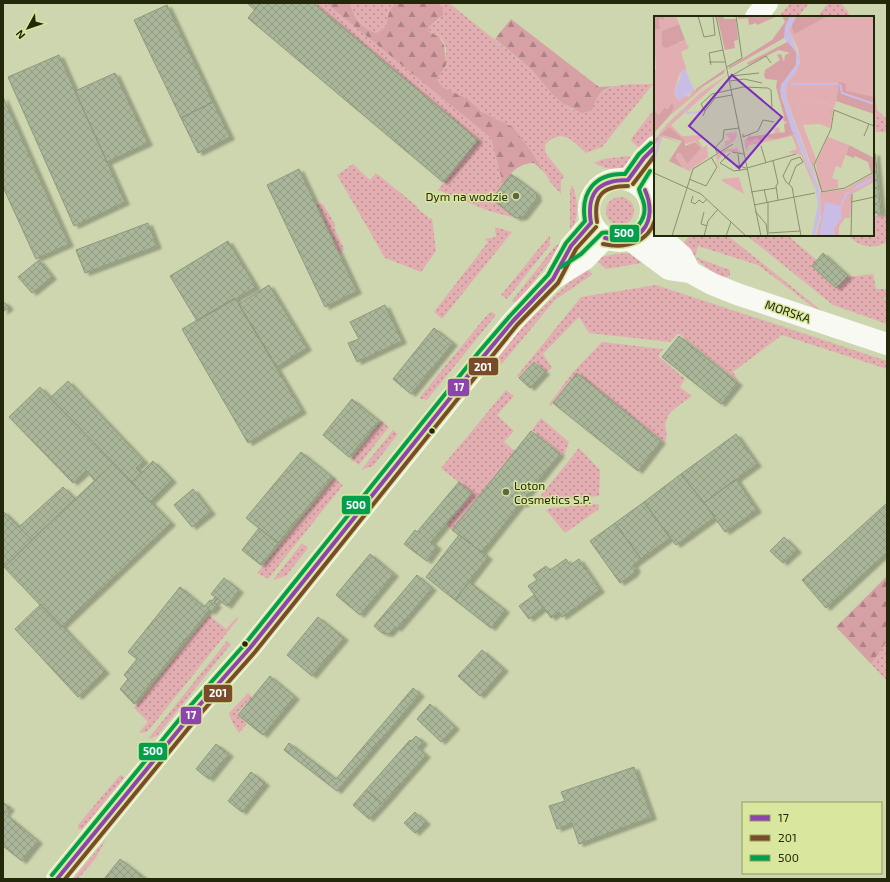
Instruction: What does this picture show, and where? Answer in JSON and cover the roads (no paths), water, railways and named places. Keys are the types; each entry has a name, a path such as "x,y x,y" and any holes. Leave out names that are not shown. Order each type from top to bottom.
{"main road":[{"path":"757,16 767,3"},
{"path":"643,181 617,179 606,181 597,188 591,197 589,206 598,231 613,241 630,240 642,231 653,231 650,215 650,202 643,181 644,158 654,148"},
{"path":"57,879 196,709 250,648 513,321 554,279 585,259 598,231"},
{"path":"659,236 682,256 690,272"},
{"name":"MORSKA","path":"630,240 669,269 690,272 718,287 887,344"}],"place":[{"name":"Dym na wodzie","path":"516,196"},
{"name":"Loton Cosmetics S.P.","path":"506,492"}]}
